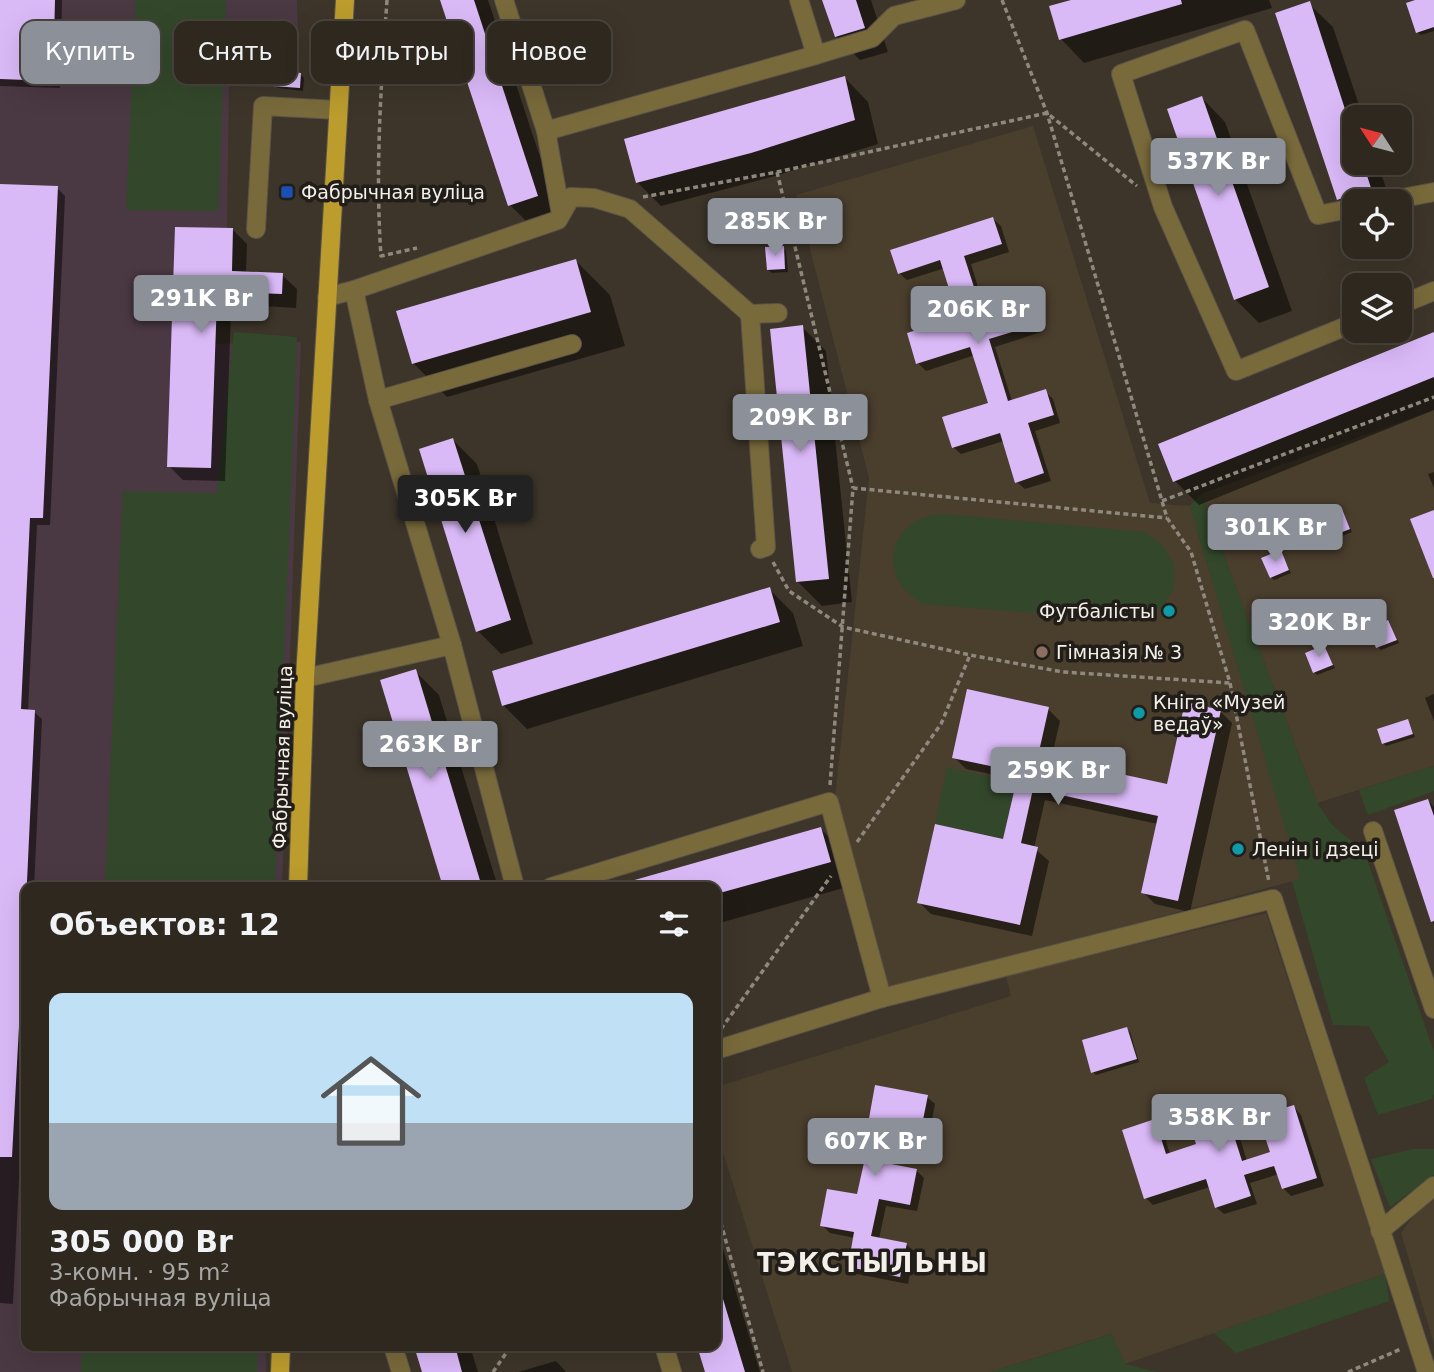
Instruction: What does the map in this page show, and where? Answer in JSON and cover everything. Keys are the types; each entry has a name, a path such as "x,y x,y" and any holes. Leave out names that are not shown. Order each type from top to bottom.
{"main road":[{"name":"Фабрычная вуліца","path":"298,882 305,678 345,0"},
{"path":"280,1372 281,1351"}],"lane":[{"path":"504,0 546,131 561,214"},
{"path":"799,0 816,55"},
{"path":"546,131 872,38 894,16 956,0"},
{"path":"1342,210 1318,215 1245,30 1121,74 1163,207 1236,371 1342,328"},
{"path":"256,229 264,106 338,110"},
{"path":"1412,196 1434,192"},
{"path":"327,298 558,220 570,197 594,198 630,209 750,314 778,313"},
{"path":"354,290 378,400 452,645 514,882"},
{"path":"1412,300 1434,291"},
{"path":"750,314 763,548"},
{"path":"378,400 572,344"},
{"path":"305,678 452,645"},
{"path":"567,882 829,802 882,998"},
{"path":"1373,831 1434,1009"},
{"path":"721,1048 882,998 1273,899 1427,1372"},
{"path":"1380,1231 1434,1186"},
{"path":"395,1351 401,1372"},
{"path":"666,1351 672,1372"}],"path":[{"path":"387,0 380,97 377,200 381,256 420,247"},
{"path":"1002,0 1047,113 1167,518 1191,552 1230,682 1273,899"},
{"path":"612,203 777,173 1047,113"},
{"path":"1047,113 1163,207"},
{"path":"777,173 853,488 829,802"},
{"path":"1162,501 1434,397"},
{"path":"853,488 1167,518"},
{"path":"763,548 789,591 843,627 1063,672 1230,682"},
{"path":"721,1030 941,724 970,655"},
{"path":"721,1224 763,1372"},
{"path":"1349,1372 1417,1342"},
{"path":"493,1372 508,1351"}],"shaded area":[{"path":"0,0 297,0 300,88 229,86 227,227 215,344 301,342 282,882 21,882 21,1351 266,1351 266,1372 0,1372"},
{"name":"Гімназія № 3","path":"1033,126 1150,503 1190,506 1301,879 887,990 835,798 869,478 796,195"},
{"path":"1434,410 1434,766 1317,803 1201,494"},
{"path":"1266,913 1385,1274 1125,1364 1111,1334 991,1372 792,1372 721,1146 721,1085 1011,996 1006,976"},
{"path":"1434,1197 1434,1344 1401,1233 1418,1210"}],"green space":[{"path":"136,0 226,0 225,21 174,21 174,84 223,84 218,211 126,210 132,84 160,84 160,21 135,21"},
{"path":"234,332 297,337 275,882 105,882 123,491 217,493"},
{"path":"1201,494 1317,803 1333,826 1364,851 1434,1052 1432,1099 1378,1115 1364,1078 1389,1062 1369,1026 1333,1025 1292,881 1300,878 1190,506"},
{"path":"942,514 1144,532 1168,553 1174,579 1171,592 1164,604 1153,614 1137,621 924,604 908,593 898,580 893,565 894,551 899,537 909,526 924,518"},
{"path":"1434,766 1434,791 1368,815 1359,790"},
{"path":"947,767 1016,783 1003,839 935,824"},
{"path":"1414,1149 1434,1149 1434,1175 1390,1207 1371,1159"},
{"path":"1385,1274 1389,1301 1236,1353 1214,1333"},
{"path":"1112,1334 1125,1364 1156,1372 991,1372"},
{"path":"82,1351 258,1351 257,1372 81,1372"}],"building":[{"path":"0,0 55,0 54,21 21,21 21,80 0,79"},
{"path":"440,0 474,0 487,40 487,84 501,84 538,196 508,206 468,84 473,84 473,21 447,21"},
{"path":"822,0 856,0 865,28 835,37"},
{"path":"1071,0 1181,0 1182,4 1059,40 1049,6"},
{"path":"1434,0 1434,27 1416,33 1406,3"},
{"path":"1310,1 1344,105 1342,175 1367,175 1371,188 1342,189 1342,198 1337,200 1275,13"},
{"path":"297,73 301,73 300,88 273,86 297,84"},
{"path":"845,76 855,120 751,153 636,183 624,139"},
{"path":"1202,96 1269,287 1234,300 1167,109"},
{"path":"0,184 58,186 43,518 30,518 21,709 35,710 27,882 21,882 21,1026 12,1157 0,1157"},
{"path":"993,217 1002,244 964,256 982,312 1026,298 1035,325 989,339 1008,401 1046,389 1054,415 1028,423 1044,473 1015,483 1000,433 952,448 942,417 988,403 970,347 916,364 907,333 958,317 940,260 898,274 890,250"},
{"path":"175,227 233,228 232,271 283,273 282,294 231,292 231,299 217,298 211,468 167,467"},
{"path":"784,246 785,269 767,270 765,247"},
{"path":"576,259 591,312 412,364 396,311"},
{"path":"803,325 829,579 796,582 770,329"},
{"path":"1434,332 1434,377 1173,482 1158,444"},
{"path":"453,438 511,620 476,632 419,449"},
{"path":"1342,509 1350,529 1330,537 1322,517"},
{"path":"1434,510 1434,578 1433,578 1410,519"},
{"path":"1281,550 1289,570 1270,578 1261,558"},
{"path":"770,587 780,622 502,706 492,671"},
{"path":"1388,620 1397,640 1376,648 1368,628"},
{"path":"1324,645 1333,665 1313,673 1305,653"},
{"path":"416,669 480,882 441,882 380,680"},
{"path":"967,689 1049,707 1038,756 1167,784 1185,702 1221,710 1178,901 1141,893 1158,816 1033,789 1021,843 1038,847 1020,925 917,903 935,824 1003,839 1016,783 998,779 1000,768 952,758"},
{"path":"1408,719 1413,734 1382,744 1377,729"},
{"path":"1428,799 1434,816 1434,921 1431,922 1394,810"},
{"path":"821,827 831,862 721,893 721,882 628,882"},
{"path":"1127,1027 1137,1059 1091,1073 1082,1040"},
{"path":"875,1085 928,1095 920,1135 888,1128 881,1162 917,1169 910,1205 879,1199 871,1236 907,1243 900,1277 848,1267 854,1232 820,1226 827,1189 857,1194 865,1158 830,1152 837,1118 868,1124"},
{"path":"1221,1095 1242,1161 1270,1152 1258,1116 1294,1105 1317,1178 1282,1189 1274,1166 1244,1175 1251,1196 1215,1208 1206,1179 1144,1199 1122,1130 1155,1119 1166,1154 1196,1144 1184,1106"},
{"path":"721,1292 745,1372 705,1372 699,1351 721,1351"},
{"path":"416,1351 456,1351 462,1372 422,1372"}],"place":[{"name":"Фабрычная вуліца","path":"287,192"},
{"name":"Футбалісты","path":"1169,611"},
{"name":"Гімназія № 3","path":"1042,652"},
{"name":"Кніга «Музей ведаў»","path":"1139,713"},
{"name":"Ленін і дзеці","path":"1238,849"}],"district":[{"name":"ТЭКСТЫЛЬНЫ","path":"873,1263"}]}
